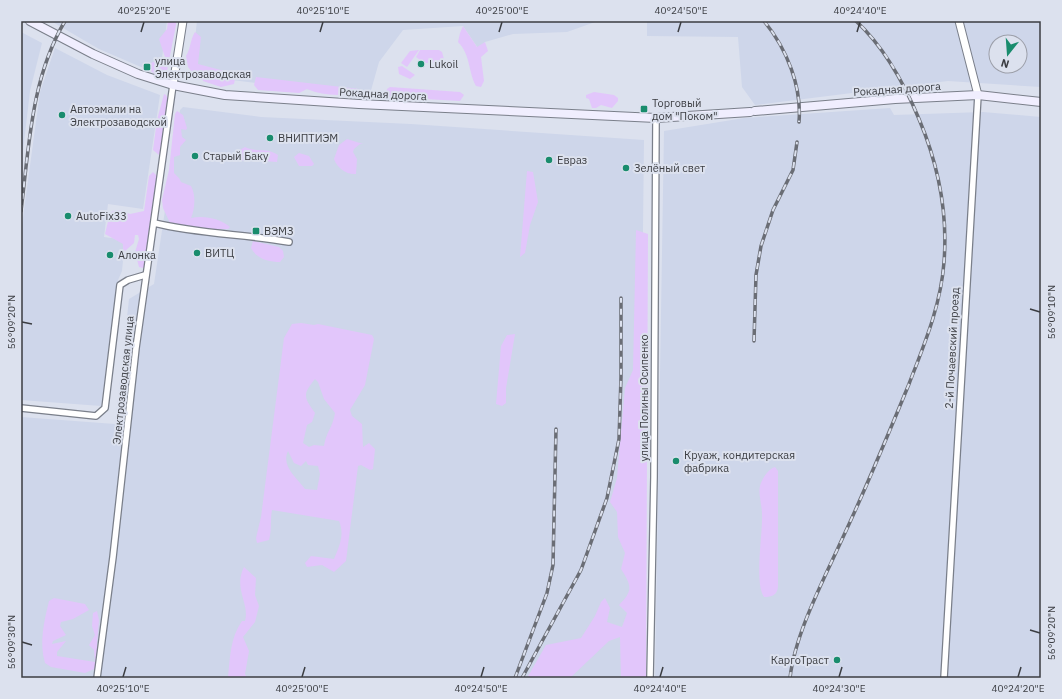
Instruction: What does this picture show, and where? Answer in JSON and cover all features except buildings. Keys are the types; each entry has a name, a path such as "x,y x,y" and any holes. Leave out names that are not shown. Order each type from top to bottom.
{"main road":[{"name":"Рокадная дорога","path":"30,21 93,54 131,71 173,85 240,96 359,104 515,110 582,116 656,118 753,112 895,99 978,96 1041,102"}],"street":[{"path":"173,85 183,21"},
{"name":"2-й Почаевский проезд","path":"944,678 978,96 959,21"},
{"name":"Электрозаводская улица","path":"97,678 113,557 145,275 154,223 173,85"},
{"name":"улица Полины Осипенко","path":"650,678 654,470 656,118"},
{"path":"154,223 175,228 233,236 260,237 289,242"},
{"path":"21,408 96,416 105,408 120,285 128,280 145,275"}],"shaded area":[{"path":"51,21 167,21 162,58 148,70 99,49"},
{"path":"168,21 176,21 176,25 167,71 164,74 155,74 144,66 165,57 159,39 167,29"},
{"path":"197,21 598,21 567,32 513,34 485,42 478,48 463,26 403,30 379,62 370,94 355,95 191,75"},
{"path":"647,21 1041,21 1041,87 948,81 755,105 742,87 738,37 647,36"},
{"path":"463,26 477,47 485,42 488,51 481,57 484,81 481,87 476,86 473,81 465,52 458,42"},
{"path":"21,32 42,43 30,91 21,168"},
{"path":"195,32 201,37 198,64 236,74 234,84 221,87 203,81 201,74 193,73 188,67 186,56"},
{"path":"55,48 107,75 160,95 143,209 108,204 104,237 125,240 122,271 118,280 101,406 21,400 21,232 40,92"},
{"path":"419,50 407,67 401,63 410,51"},
{"path":"420,50 439,50 442,52 444,59 439,63 424,63 416,57"},
{"path":"402,66 415,75 410,79 399,74 398,67"},
{"path":"256,77 359,89 358,93 345,95 319,93 307,89 299,93 258,90 254,85"},
{"path":"390,87 460,92 464,95 460,101 389,97 386,94 387,89"},
{"path":"594,92 614,95 618,98 618,101 612,108 601,105 596,108 592,108 589,99 586,98 586,95"},
{"path":"164,94 168,99 159,155 153,150 157,120"},
{"path":"183,107 261,117 411,124 644,140 638,678 21,678 21,417 115,424 129,299 154,284 180,110"},
{"path":"890,108 894,115 983,112 1041,117 1041,678 655,678 664,131 744,118"},
{"path":"177,111 183,115 187,128 186,130 181,129 182,137 186,140 180,147 180,155 174,157 174,173 181,182 191,186 193,190 194,202 191,218 206,217 216,219 230,227 228,229 202,229 170,223 163,208 162,200 169,170 175,114"},
{"path":"347,139 363,144 360,144 354,149 353,152 357,159 356,174 343,170 337,165 334,159 339,145"},
{"path":"245,147 254,150 270,151 278,155 277,162 263,161 250,154 247,160 238,161 234,157 238,151"},
{"path":"299,153 309,156 314,164 312,166 299,166 294,157"},
{"path":"527,171 533,172 538,202 530,225 525,253 520,257"},
{"path":"153,172 157,176 157,184 146,263 143,268 139,267 135,252 139,239 138,235 135,235 134,243 125,251 123,249 123,244 105,234 110,213 113,211 120,210 130,214 144,211 149,176"},
{"path":"636,230 648,234 646,678 621,678 620,637 609,641 570,678 527,678 546,645 581,638 595,616 601,602 605,598 610,608 607,622 622,627 627,613 619,605 629,592 629,584 621,569 625,553 618,537 617,512 610,502 617,478 625,388 633,370"},
{"path":"253,241 279,247 283,251 284,257 280,262 263,259 253,252 251,248"},
{"path":"292,324 318,324 372,335 374,339 365,385 350,410 352,416 362,424 363,447 369,443 375,449 373,469 370,470 361,465 358,466 346,561 334,572 322,565 307,567 305,563 311,556 334,559 341,536 341,526 339,521 272,510 269,540 257,543 256,538 261,517 284,338","holes":["315,379 318,382 324,399 335,413 324,446 314,445 309,447 303,443 307,425 312,422 315,413 307,399 306,393","288,451 294,463 301,466 306,461 308,465 318,466 320,474 317,490 305,489 290,471 286,462"]},
{"path":"515,334 506,388 506,403 502,406 496,404 501,346 507,335"},
{"path":"775,467 778,471 778,587 777,592 774,595 764,597 761,590 759,569 762,522 760,489 761,483 766,475 772,468"},
{"path":"244,567 256,578 255,595 259,606 255,622 243,637 249,651 245,674 247,678 228,678 230,656 235,634 242,621 245,621 246,614 240,582"},
{"path":"54,598 85,604 89,610 73,619 61,622 60,626 66,635 53,641 52,644 66,641 57,652 57,656 95,662 94,650 89,645 95,635 92,626 93,613 97,611 99,620 97,643 98,659 94,669 85,673 51,667 45,663 42,640 45,617 49,601"}],"railway":[{"path":"21,211 29,138 38,89 54,43 65,21"},
{"path":"764,21 780,44 791,69 798,95 799,122"},
{"path":"790,678 793,661 804,624 853,517 920,355 936,309 944,262 945,243 943,207 936,171 926,136 907,92 893,67 885,54 856,21"},
{"path":"754,341 756,275 761,246 773,210 793,170 797,142"},
{"path":"522,678 581,570 607,498 619,439 621,298"},
{"path":"515,678 547,593 553,565 556,429"}],"place":[{"name":"Lukoil","path":"421,64"},
{"name":"улица Электрозаводская","path":"147,67"},
{"name":"Торговый дом \"Поком\"","path":"644,109"},
{"name":"Автоэмали на Электрозаводской","path":"62,115"},
{"name":"ВНИПТИЭМ","path":"270,138"},
{"name":"Старый Баку","path":"195,156"},
{"name":"Евраз","path":"549,160"},
{"name":"Зелёный свет","path":"626,168"},
{"name":"AutoFix33","path":"68,216"},
{"name":"ВЭМЗ","path":"256,231"},
{"name":"ВИТЦ","path":"197,253"},
{"name":"Алонка","path":"110,255"},
{"name":"Круаж, кондитерская фабрика","path":"676,461"},
{"name":"КаргоТраст","path":"837,660"}]}
